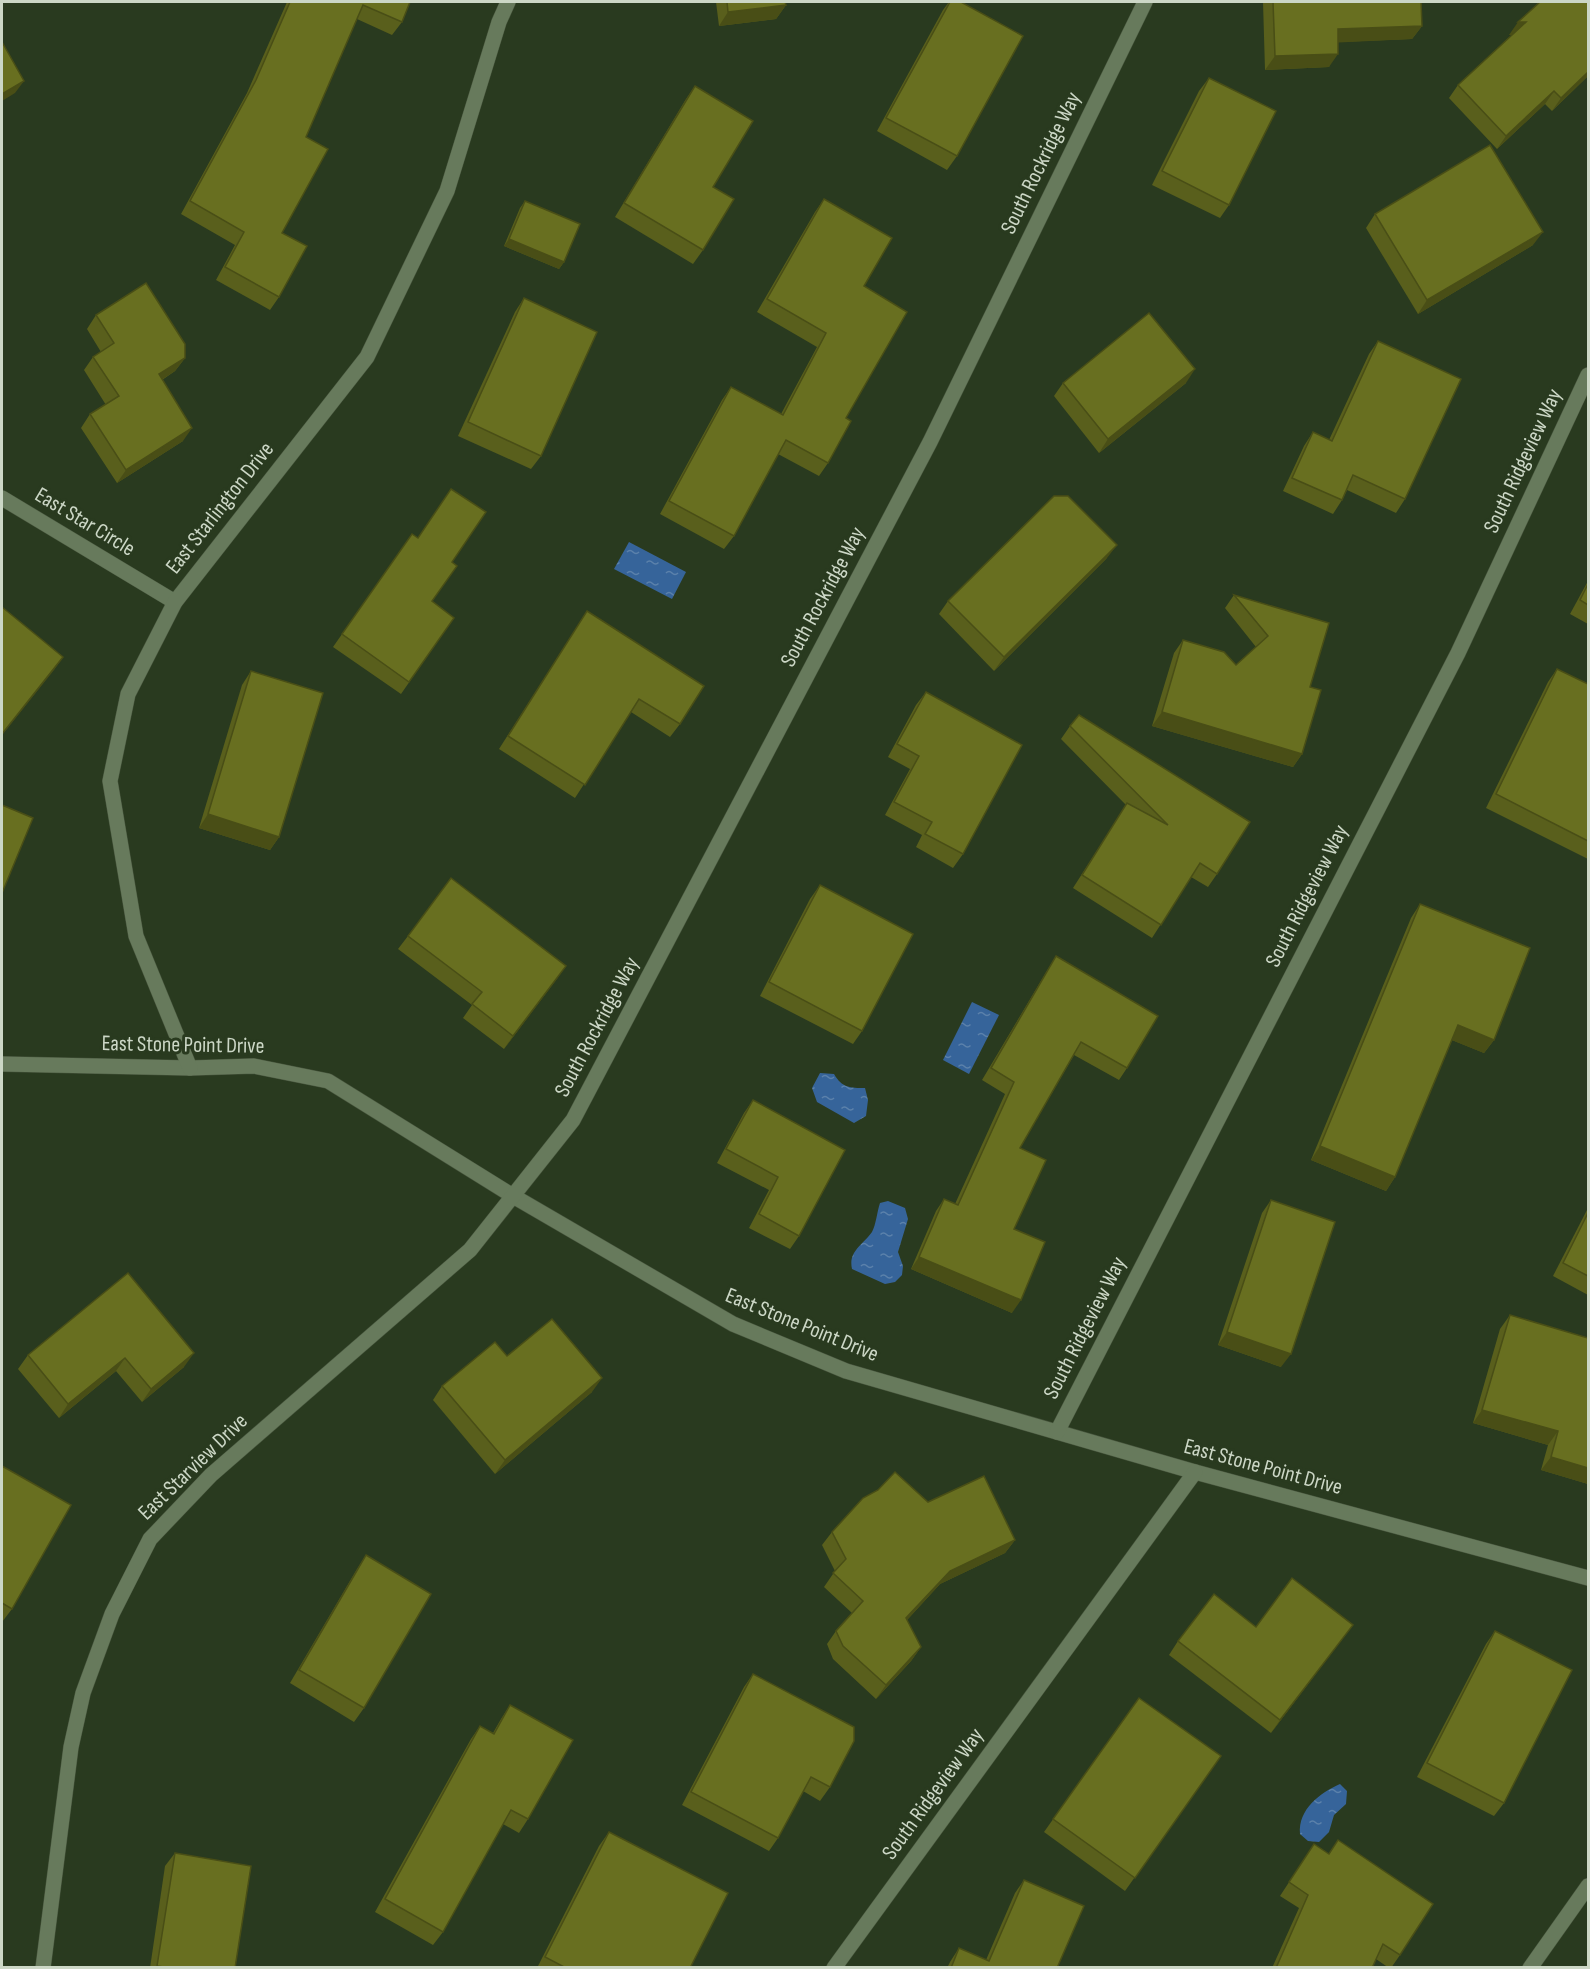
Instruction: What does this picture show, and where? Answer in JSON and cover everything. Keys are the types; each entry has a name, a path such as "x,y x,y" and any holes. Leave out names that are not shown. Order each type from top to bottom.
{"street":[{"name":"East Starlington Drive","path":"190,1068 136,936 110,781 128,694 176,602 367,357 447,191 499,22 508,2"},
{"name":"South Rockridge Way","path":"513,1196 579,1109 930,442 1145,2"},
{"name":"South Ridgeview Way","path":"1057,1432 1458,653 1588,375"},
{"name":"East Star Circle","path":"2,498 176,602"},
{"name":"East Stone Point Drive","path":"2,1064 190,1068 254,1066 328,1081 513,1196 732,1324 846,1371 1195,1472 1588,1578"},
{"name":"East Starview Drive","path":"43,1968 70,1747 82,1693 112,1614 150,1539 211,1475 470,1250 513,1196"},
{"name":"South Ridgeview Way","path":"834,1968 1195,1472"},
{"path":"1530,1968 1588,1886"}],"water":[{"path":"629,542 686,572 672,599 614,569"},
{"path":"972,1002 999,1015 969,1074 943,1060"},
{"path":"820,1073 834,1074 840,1082 847,1086 865,1088 868,1100 866,1116 854,1123 817,1102 812,1088"},
{"path":"888,1201 905,1208 908,1219 898,1252 903,1266 902,1275 895,1282 885,1284 852,1269 851,1263 854,1253 875,1226 880,1203"},
{"path":"1340,1784 1347,1791 1346,1804 1334,1815 1329,1832 1319,1842 1308,1841 1300,1834 1303,1817 1318,1797"}],"building":[{"path":"290,2 410,2 402,22 363,5 306,137 328,149 282,233 307,246 279,297 225,267 244,232 190,201 256,80"},
{"path":"727,2 785,2 786,5 728,12"},
{"path":"950,2 961,2 1023,36 957,156 886,118"},
{"path":"1273,2 1421,2 1422,26 1338,29 1338,54 1275,56"},
{"path":"1540,2 1588,2 1588,72 1561,98 1554,91 1506,136 1458,85 1526,22 1518,22"},
{"path":"2,42 24,81 2,94"},
{"path":"1209,78 1276,111 1229,205 1162,171"},
{"path":"695,86 753,121 713,187 734,199 703,250 624,203"},
{"path":"1490,145 1543,232 1427,300 1375,214"},
{"path":"824,199 892,238 864,286 907,312 846,418 851,421 828,463 786,440 734,536 669,501 731,387 783,415 826,333 767,299"},
{"path":"525,201 580,224 564,262 509,239"},
{"path":"146,283 185,344 185,358 159,374 192,428 126,470 90,414 119,396 93,357 114,343 96,315"},
{"path":"524,298 597,332 541,456 468,422"},
{"path":"1149,313 1195,369 1108,439 1063,383"},
{"path":"1378,341 1461,379 1405,499 1353,475 1342,500 1292,478 1313,432 1332,441"},
{"path":"451,489 486,512 452,562 457,566 432,601 454,618 409,682 342,634 412,534 418,538"},
{"path":"1054,496 1068,496 1117,545 1004,657 948,601"},
{"path":"1588,584 1588,605 1580,600"},
{"path":"1234,595 1329,623 1310,687 1321,690 1302,754 1162,712 1183,640 1224,652 1236,665 1268,636"},
{"path":"2,607 63,657 2,734"},
{"path":"587,611 704,686 680,724 639,699 585,785 508,736"},
{"path":"1557,669 1588,684 1588,841 1496,794"},
{"path":"251,671 323,693 279,837 208,814"},
{"path":"926,692 1022,745 963,854 925,834 932,822 894,802 919,756 897,744"},
{"path":"1079,715 1250,822 1217,874 1200,863 1161,925 1082,875 1127,803 1168,825 1070,726"},
{"path":"2,805 33,818 2,893"},
{"path":"451,878 566,966 513,1036 472,1004 482,992 408,936"},
{"path":"820,885 913,934 862,1031 769,982"},
{"path":"1420,904 1530,948 1494,1040 1458,1025 1395,1177 1320,1146"},
{"path":"1056,956 1158,1016 1127,1068 1081,1042 1020,1148 1046,1160 1014,1229 1045,1242 1021,1300 919,1257 944,1199 958,1205 1014,1082 991,1068"},
{"path":"753,1100 845,1150 799,1236 759,1214 778,1177 726,1149"},
{"path":"1271,1200 1335,1222 1291,1354 1227,1332"},
{"path":"1588,1213 1588,1276 1563,1263"},
{"path":"128,1273 194,1353 151,1389 125,1358 68,1404 28,1355"},
{"path":"1510,1315 1588,1338 1588,1468 1551,1457 1558,1431 1482,1410"},
{"path":"552,1319 602,1378 505,1460 442,1386 495,1342 507,1356"},
{"path":"2,1466 71,1505 12,1609 2,1603"},
{"path":"895,1472 928,1502 984,1476 1015,1540 950,1571 906,1618 921,1647 886,1685 843,1646 836,1631 863,1601 833,1573 846,1559 832,1532 863,1498 878,1490"},
{"path":"366,1555 431,1594 364,1708 299,1670"},
{"path":"1292,1578 1353,1625 1280,1720 1178,1641 1214,1594 1256,1627"},
{"path":"1495,1631 1572,1670 1504,1803 1427,1763"},
{"path":"753,1674 854,1727 854,1741 830,1787 811,1777 778,1838 691,1792"},
{"path":"1139,1698 1221,1756 1135,1878 1053,1819"},
{"path":"510,1705 573,1740 528,1819 511,1810 443,1932 385,1899 480,1726 494,1734"},
{"path":"609,1832 728,1893 690,1968 566,1968 545,1957"},
{"path":"1338,1840 1433,1904 1400,1955 1383,1944 1372,1968 1276,1968 1308,1895 1289,1882 1314,1844 1329,1854"},
{"path":"175,1853 251,1866 235,1968 157,1966"},
{"path":"1024,1880 1084,1906 1057,1968 951,1968 959,1948 989,1961"}]}
